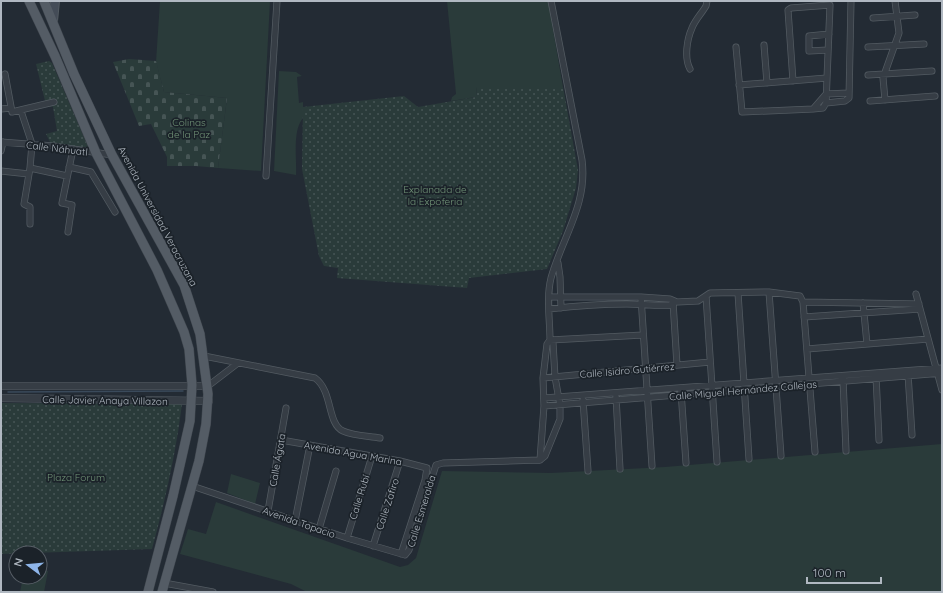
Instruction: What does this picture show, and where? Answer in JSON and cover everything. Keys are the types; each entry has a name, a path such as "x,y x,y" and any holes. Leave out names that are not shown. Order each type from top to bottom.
{"main road":[{"path":"29,1 62,72 96,153 152,259 184,332 188,349 192,385 192,401 181,462 148,592"},
{"name":"Avenida Universidad Veracruzana","path":"44,1 112,155 184,285 196,319 204,356 208,386 208,402 204,437 192,486 163,588"},
{"path":"53,24 55,1"},
{"path":"62,72 68,74 76,88 82,90"}],"street":[{"path":"266,176 277,1"},
{"path":"540,460 545,456 560,419 560,405 555,377 553,344 550,340 549,296 551,279 580,204 583,168 551,1"},
{"path":"690,69 687,63 687,47 691,29 704,9 707,1"},
{"path":"826,103 845,101 849,98 851,1"},
{"path":"885,100 883,85 885,74 899,33 895,1"},
{"path":"736,47 742,112 823,108 826,103 830,5 791,8 788,10 793,81"},
{"path":"873,18 915,15"},
{"path":"828,50 809,51 808,38 809,36 829,34"},
{"path":"868,47 924,44"},
{"path":"764,46 767,83"},
{"path":"868,75 932,71"},
{"path":"5,74 12,112 54,102"},
{"path":"739,85 827,78"},
{"path":"826,94 849,93"},
{"path":"813,109 818,106 826,94"},
{"path":"870,101 935,96"},
{"path":"1,109 11,108"},
{"path":"21,111 32,144 30,171 24,204 30,207 30,224"},
{"path":"1,151 2,142"},
{"name":"Calle Náhuatl","path":"2,142 32,144 112,155"},
{"path":"68,232 72,205 62,203 73,149"},
{"path":"69,167 91,172 115,212"},
{"path":"1,171 30,171 67,176"},
{"path":"558,263 562,308"},
{"path":"549,296 641,297 670,299 673,301 698,301 710,293 768,292 800,296 803,302 815,452"},
{"path":"768,292 781,456"},
{"path":"738,293 749,458"},
{"path":"916,294 928,339 940,371 942,390"},
{"path":"706,296 717,462"},
{"path":"641,297 652,466"},
{"path":"549,309 626,304 641,306 671,305 673,301"},
{"path":"673,301 677,365"},
{"path":"803,302 863,303 919,307"},
{"path":"863,303 867,344"},
{"path":"804,317 864,313 919,307"},
{"path":"550,340 643,335"},
{"path":"807,349 928,339"},
{"path":"540,460 544,406 543,378 547,344 550,340"},
{"path":"204,356 314,378 320,382 324,388 334,421 338,427 344,432 380,438"},
{"name":"Calle Isidro Gutiérrez","path":"543,378 710,362"},
{"path":"208,386 238,363"},
{"name":"Calle Miguel Hernández Callejas","path":"544,406 681,395 776,384 940,371"},
{"path":"908,374 912,436"},
{"path":"876,376 879,440"},
{"path":"843,379 846,451"},
{"name":"Calle Javier Anaya Villazon","path":"1,386 208,386"},
{"name":"Calle Miguel Hernández Callejas","path":"544,398 712,386 744,387"},
{"path":"680,388 686,463"},
{"path":"1,391 1,398"},
{"path":"616,393 620,469"},
{"path":"583,395 588,471"},
{"name":"Calle Javier Anaya Villazon","path":"1,398 208,402"},
{"name":"Calle Ágata","path":"268,511 286,408"},
{"name":"Avenida Agua Marina","path":"281,440 426,467 427,470 425,480 404,554"},
{"path":"295,521 310,445"},
{"name":"Calle Rubí","path":"347,538 372,456"},
{"name":"Calle Esmeralda","path":"404,554 435,468 443,463 540,460"},
{"name":"Calle Zafiro","path":"373,546 400,461"},
{"path":"319,529 336,471"},
{"name":"Avenida Topacio","path":"192,486 347,538 404,554"},
{"path":"163,588 213,592"}],"green space":[{"path":"160,1 270,1 261,171 218,168 227,98 164,92 156,62"},
{"path":"447,1 548,1 563,87 477,87 476,97 451,101 452,97 456,94"},
{"name":"Colinas de la Paz","path":"129,59 156,61 164,92 227,98 218,168 167,166 167,157 151,124 139,126 113,62"},
{"path":"49,61 52,63 89,149 52,146 46,134 57,131 53,107 46,105 36,64"},
{"path":"279,71 296,72 302,76 297,77 299,103 303,102 303,118 297,130 296,138 296,175 274,171"},
{"name":"Explanada de la Expoferia","path":"477,87 563,87 578,170 576,188 563,231 547,269 469,278 467,288 337,278 338,268 324,266 319,256 302,169 303,107 404,96 418,107 476,97"},
{"name":"Plaza Forum","path":"1,403 182,404 170,477 152,549 48,552 48,545 8,545 8,554 1,554"},
{"path":"942,444 942,592 307,592 291,584 180,554 188,529 206,534 216,502 400,567 408,565 416,558 442,471 551,473 665,467"},
{"path":"231,474 260,483 255,504 227,493"},
{"path":"21,585 45,585 44,592 20,592"}],"waterway":[{"path":"8,392 183,391"}]}
